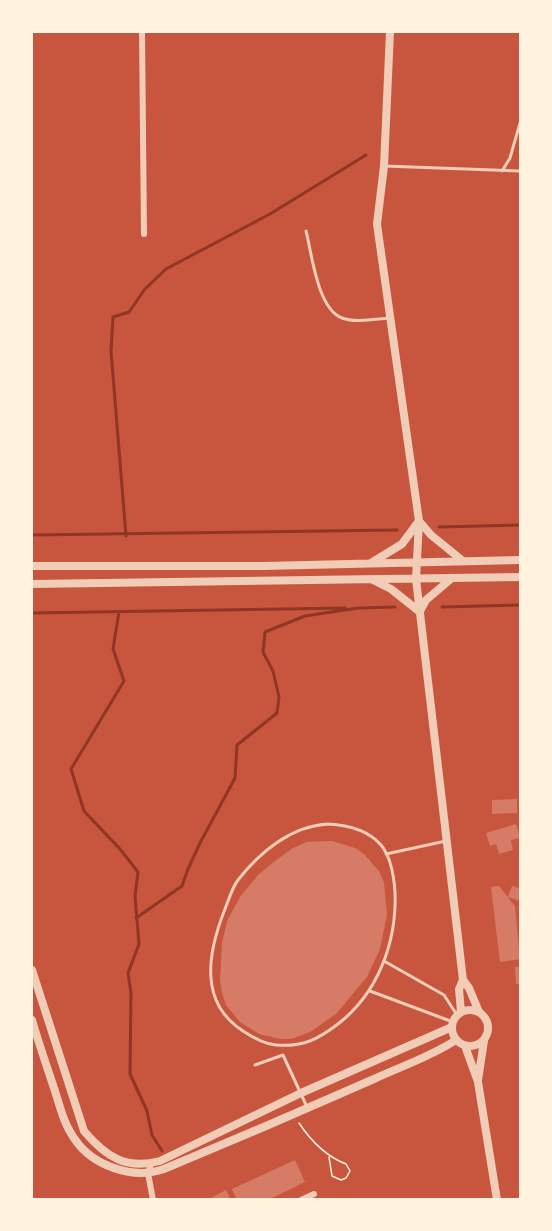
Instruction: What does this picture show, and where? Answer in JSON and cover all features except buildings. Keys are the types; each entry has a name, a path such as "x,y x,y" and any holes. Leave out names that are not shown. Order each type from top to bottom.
{"street":[{"path":"142,32 144,234"},
{"path":"390,32 384,166 377,224 419,521 416,579 463,980 459,990 456,1040"},
{"path":"419,521 431,535 464,561"},
{"path":"370,564 402,544 419,521"},
{"path":"32,566 520,561"},
{"path":"32,584 520,577"},
{"path":"420,612 426,600 452,578"},
{"path":"372,579 391,589 420,612"},
{"path":"32,970 84,1131 108,1155 132,1165 151,1164 169,1158 456,1019 470,1010 479,1012 486,1018 489,1027 484,1041 478,1082"},
{"path":"463,980 470,988 479,1012"},
{"path":"32,1020 64,1119 74,1140 105,1166 126,1172 148,1173 164,1169 435,1054 456,1040"},
{"path":"456,1040 465,1046 475,1046 484,1041"},
{"path":"465,1046 478,1082 497,1200"},
{"path":"151,1164 148,1173 153,1200"},
{"path":"301,1200 314,1194"}],"lane":[{"path":"502,171 510,158 520,123"},
{"path":"384,166 520,171"},
{"path":"306,231 319,284 332,310 345,319 389,318"},
{"path":"341,824 358,829 372,837 382,846 386,854 394,881 396,908 391,938 384,961 370,991 359,1005 327,1033 310,1042 293,1046 271,1044 251,1036 226,1019 214,998 211,976 213,944 237,882 258,858 278,841 298,829 315,825 341,824"},
{"path":"386,854 447,841"},
{"path":"384,961 444,995 456,1019"},
{"path":"370,991 456,1019"},
{"path":"282,1046 283,1054 308,1109"},
{"path":"255,1065 283,1054"}],"path":[{"path":"293,1115 305,1133 330,1157 346,1164 350,1171 346,1178 341,1180 332,1176 330,1157"}],"waterway":[{"path":"126,536 111,351 113,317 129,312 145,289 166,269 270,214 366,155"},
{"path":"439,527 520,525"},
{"path":"32,535 397,530"},
{"path":"442,607 520,605"},
{"path":"357,608 395,607"},
{"path":"32,613 345,608"},
{"path":"136,918 182,886 200,843 235,778 237,745 277,713 279,697 273,671 263,652 265,632 305,616 358,608"},
{"path":"119,612 113,649 124,681 71,769 84,811 138,872 135,896 139,944 128,973 131,993 130,1074 147,1111 152,1135 162,1151"}]}
